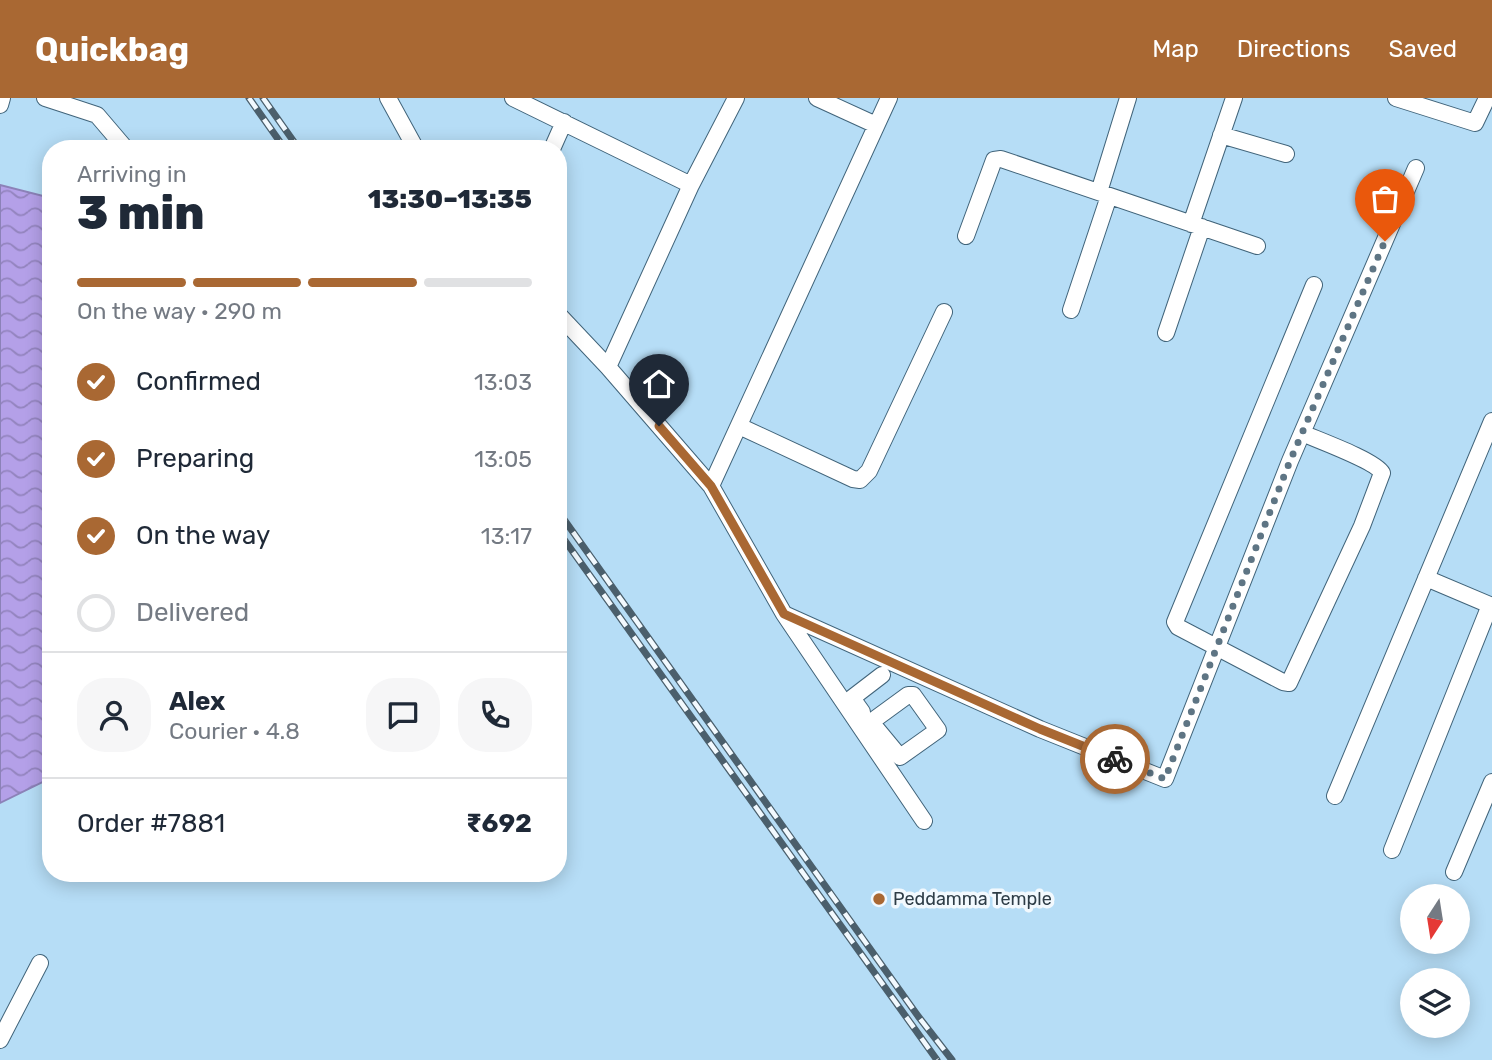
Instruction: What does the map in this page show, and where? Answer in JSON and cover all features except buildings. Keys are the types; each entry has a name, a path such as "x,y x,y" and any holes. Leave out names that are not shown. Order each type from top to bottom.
{"street":[{"path":"0,105 2,98"},
{"path":"45,98 97,115 118,140"},
{"path":"388,98 411,140"},
{"path":"513,98 691,185"},
{"path":"608,367 691,185 736,98"},
{"path":"817,98 877,125"},
{"path":"711,486 889,98"},
{"path":"1071,310 1128,98"},
{"path":"1166,333 1221,135 1234,98"},
{"path":"1396,98 1475,123 1487,98"},
{"path":"556,140 564,122"},
{"path":"1221,135 1286,155"},
{"path":"966,236 994,160 1001,159 1257,246"},
{"path":"784,614 1040,729 1165,779 1302,433 1416,168"},
{"path":"1302,433 1380,468 1382,473 1289,683 1217,648 1178,627 1175,622 1278,378 1314,285"},
{"path":"739,426 860,480 869,471 943,312"},
{"path":"567,324 711,486 784,614 866,723 922,809"},
{"path":"1335,796 1492,421"},
{"path":"1477,457 1492,464"},
{"path":"1392,850 1491,605 1426,578"},
{"path":"848,701 882,675"},
{"path":"866,723 911,695 937,727 936,733 902,757 884,750"},
{"path":"1454,872 1492,782"},
{"path":"0,1040 40,963"}],"water":[{"path":"0,185 42,196 42,782 0,803"}],"railway":[{"path":"249,98 279,140"},
{"path":"263,98 293,140"},
{"path":"567,524 952,1060"},
{"path":"567,544 937,1060"}],"way so far":[{"path":"1115,759 1165,779 1290,461 1385,241"}],"place":[{"name":"Peddamma Temple","path":"879,899"}],"route":[{"path":"659,426 711,486 784,614 1040,729 1115,759"}]}
